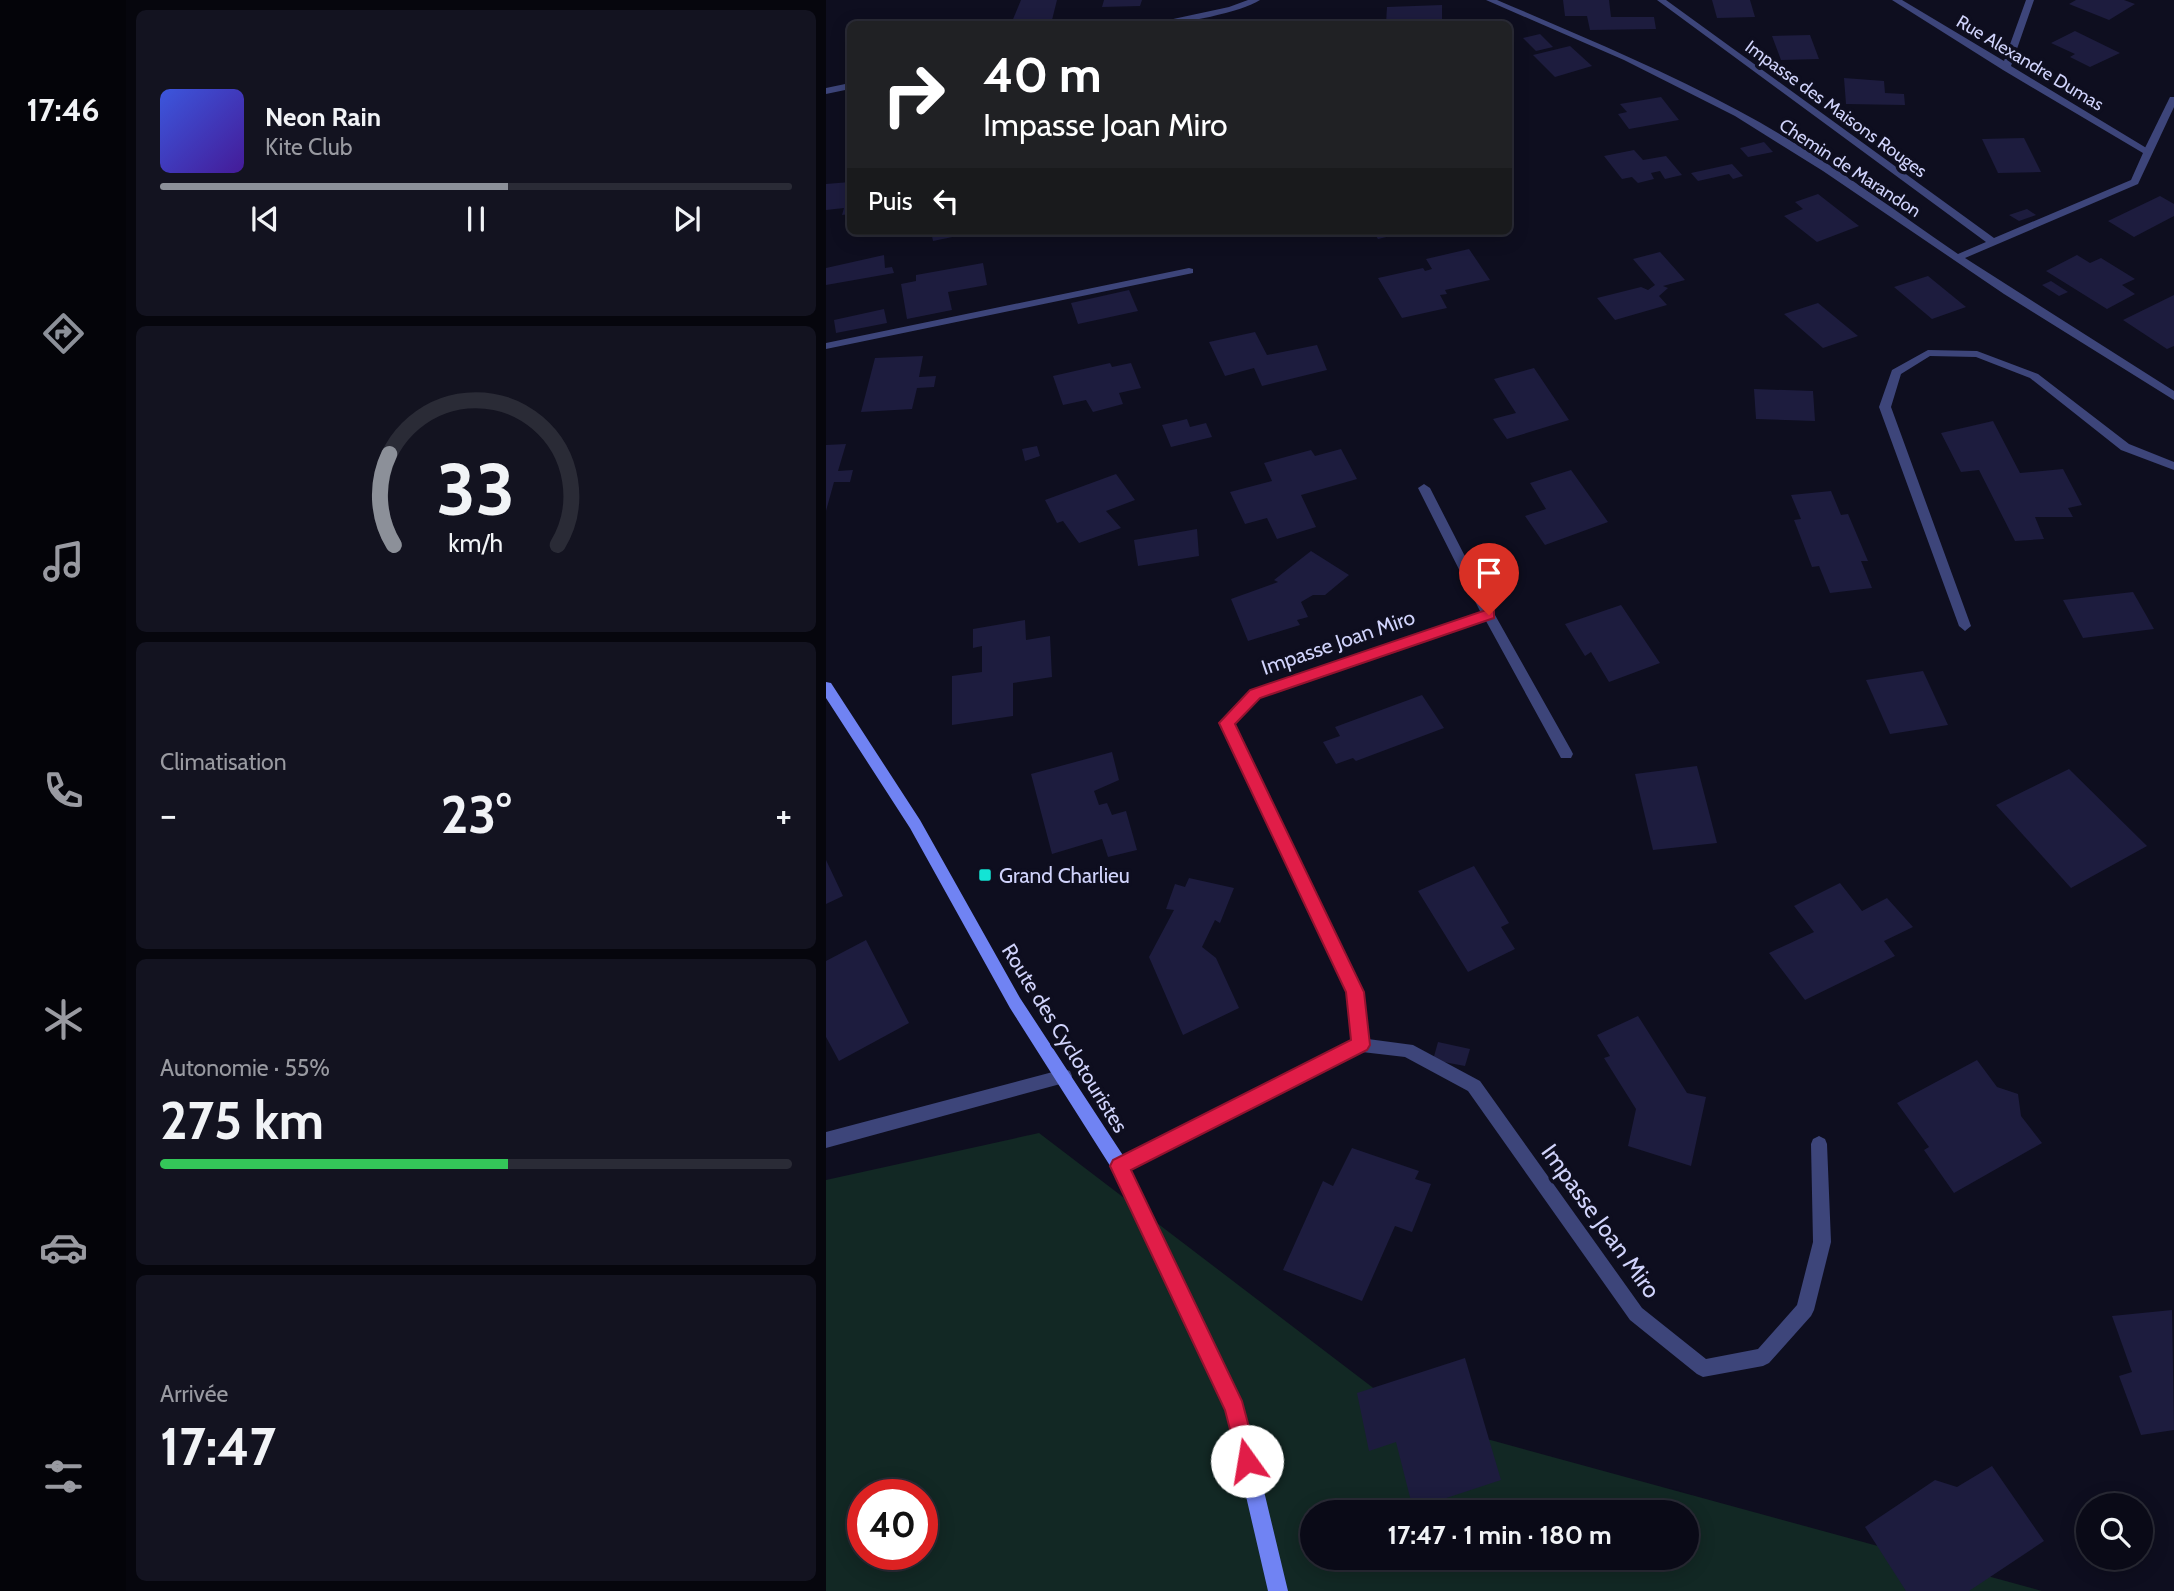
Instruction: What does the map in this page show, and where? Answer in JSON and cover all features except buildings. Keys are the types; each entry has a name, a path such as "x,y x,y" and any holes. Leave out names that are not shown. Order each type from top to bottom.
{"street":[{"path":"1169,21 1231,9 1256,0"},
{"name":"Chemin de Marandon","path":"1490,0 1627,58 1738,114 2174,396"},
{"name":"Impasse des Maisons Rouges","path":"1661,0 1994,243"},
{"name":"Rue Alexandre Dumas","path":"1896,0 2148,152"},
{"path":"2006,68 2030,0"},
{"path":"826,91 847,87"},
{"path":"1957,258 2135,182 2173,99"},
{"path":"826,346 1189,271"},
{"path":"1965,626 1885,407 1896,372 1928,353 1977,354 2034,376 2125,447 2174,467"},
{"path":"1424,488 1489,615 1566,754"},
{"name":"Impasse Joan Miro","path":"1489,615 1255,694 1226,723 1355,992 1361,1045 1407,1050 1474,1086 1636,1314 1703,1368 1763,1357 1805,1310 1822,1242 1819,1144"},
{"name":"Route des Cyclotouristes","path":"826,687 915,824 1015,1003 1120,1166 1235,1408 1278,1591"},
{"path":"1120,1166 1361,1045"},
{"path":"826,1140 1064,1076"}],"green space":[{"path":"1039,1133 1414,1419 2042,1591 826,1591 826,1180"}],"place":[{"name":"Grand Charlieu","path":"985,875"}],"route":[{"path":"1247,1461 1235,1408 1120,1166 1361,1045 1355,992 1226,723 1255,694 1489,615"}]}
